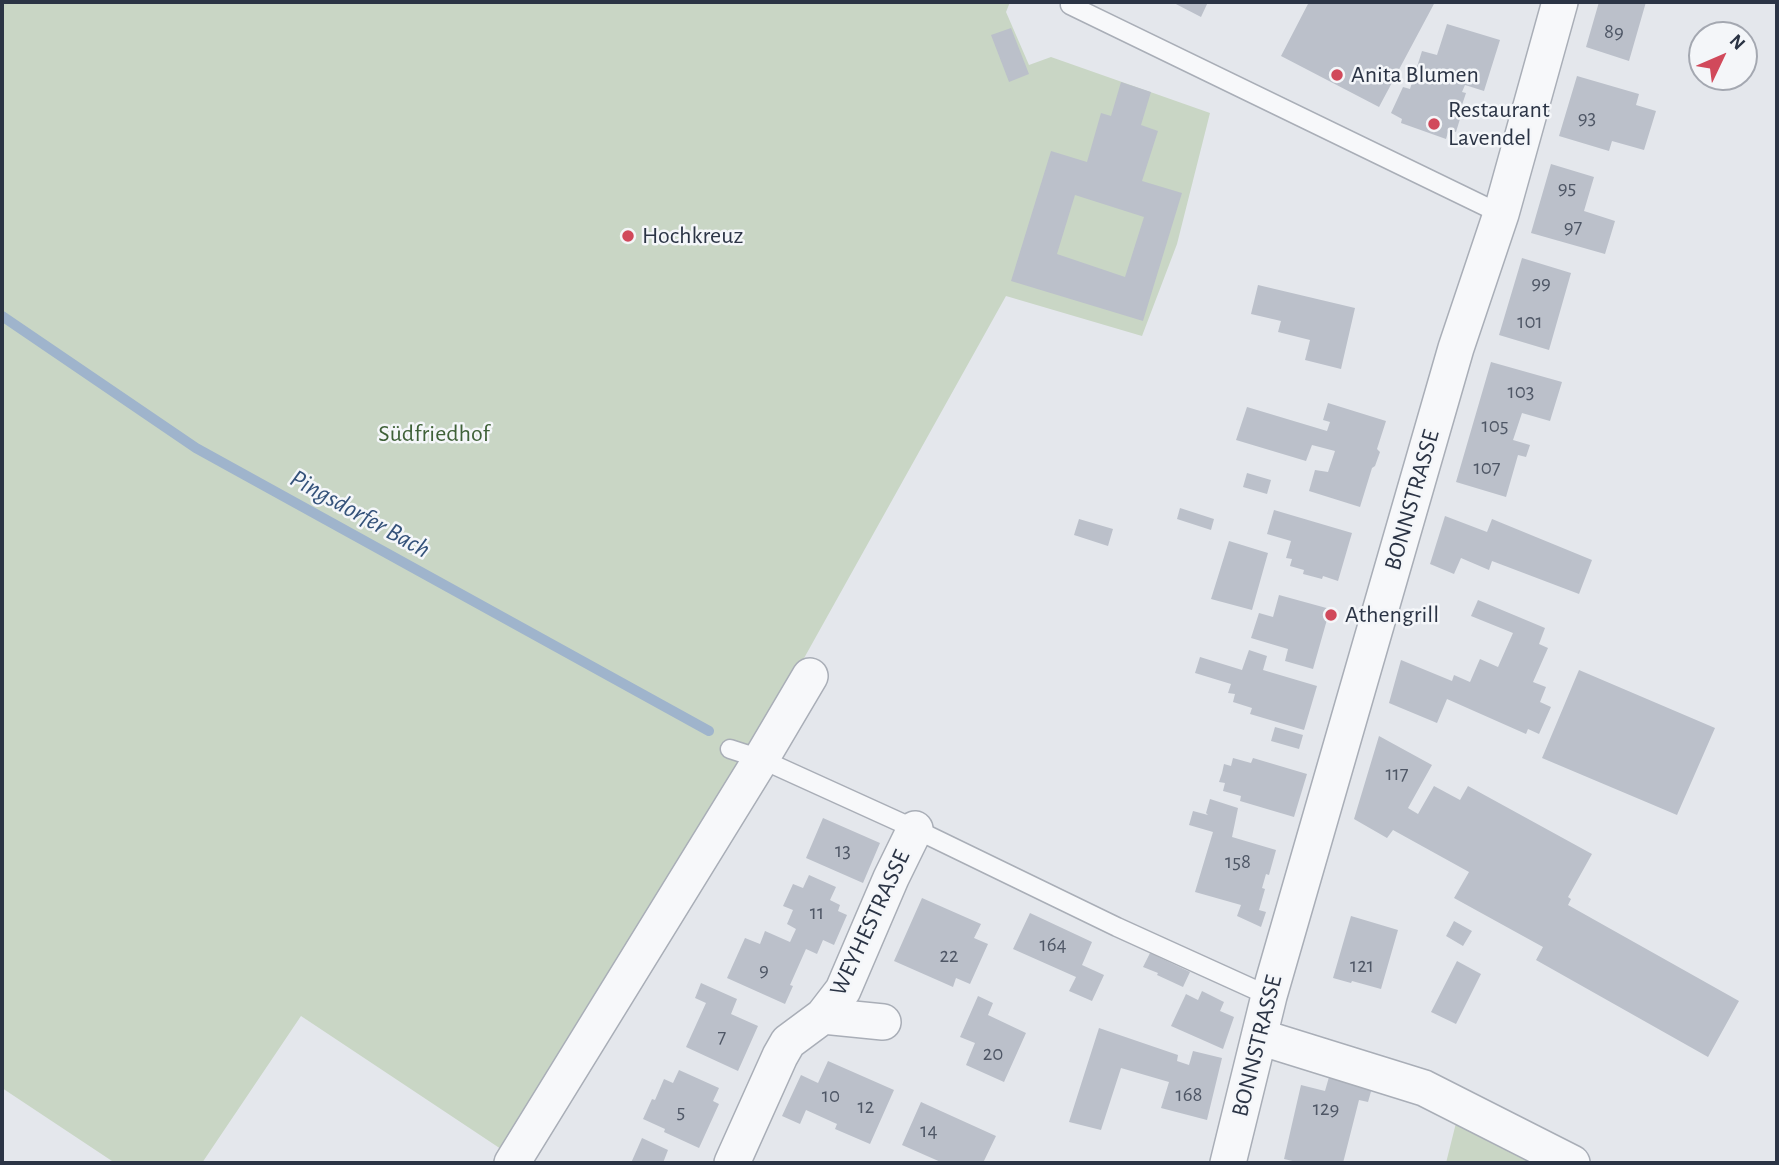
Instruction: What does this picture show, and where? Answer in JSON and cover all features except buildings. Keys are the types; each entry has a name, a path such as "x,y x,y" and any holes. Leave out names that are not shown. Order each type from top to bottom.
{"street":[{"name":"BONNSTRASSE","path":"1228,1163 1269,996 1456,348 1501,214 1560,2"},
{"path":"512,1163 746,754 810,676"},
{"name":"WEYHESTRASSE","path":"737,1162 780,1056 788,1042 823,1016 843,990 891,878 915,830"},
{"name":"WEYHESTRASSE","path":"823,1016 883,1022"},
{"path":"1260,1037 1424,1088 1572,1163"}],"lane":[{"path":"1071,2 1070,5 1117,29 1501,214"},
{"path":"746,754 1269,996"}],"green space":[{"name":"Südfriedhof","path":"2,2 1010,2 1006,12 1029,65 1051,57 1210,113 1177,244 1142,336 1006,296 750,755 507,1153 301,1016 202,1163 115,1163 2,1088"},
{"path":"1457,1119 1542,1163 1446,1163"}],"waterway":[{"name":"Pingsdorfer Bach","path":"2,316 196,448 709,731"}],"place":[{"name":"Anita Blumen","path":"1337,75"},
{"name":"Restaurant Lavendel","path":"1434,124"},
{"name":"Hochkreuz","path":"628,236"},
{"name":"Athengrill","path":"1331,615"}]}
